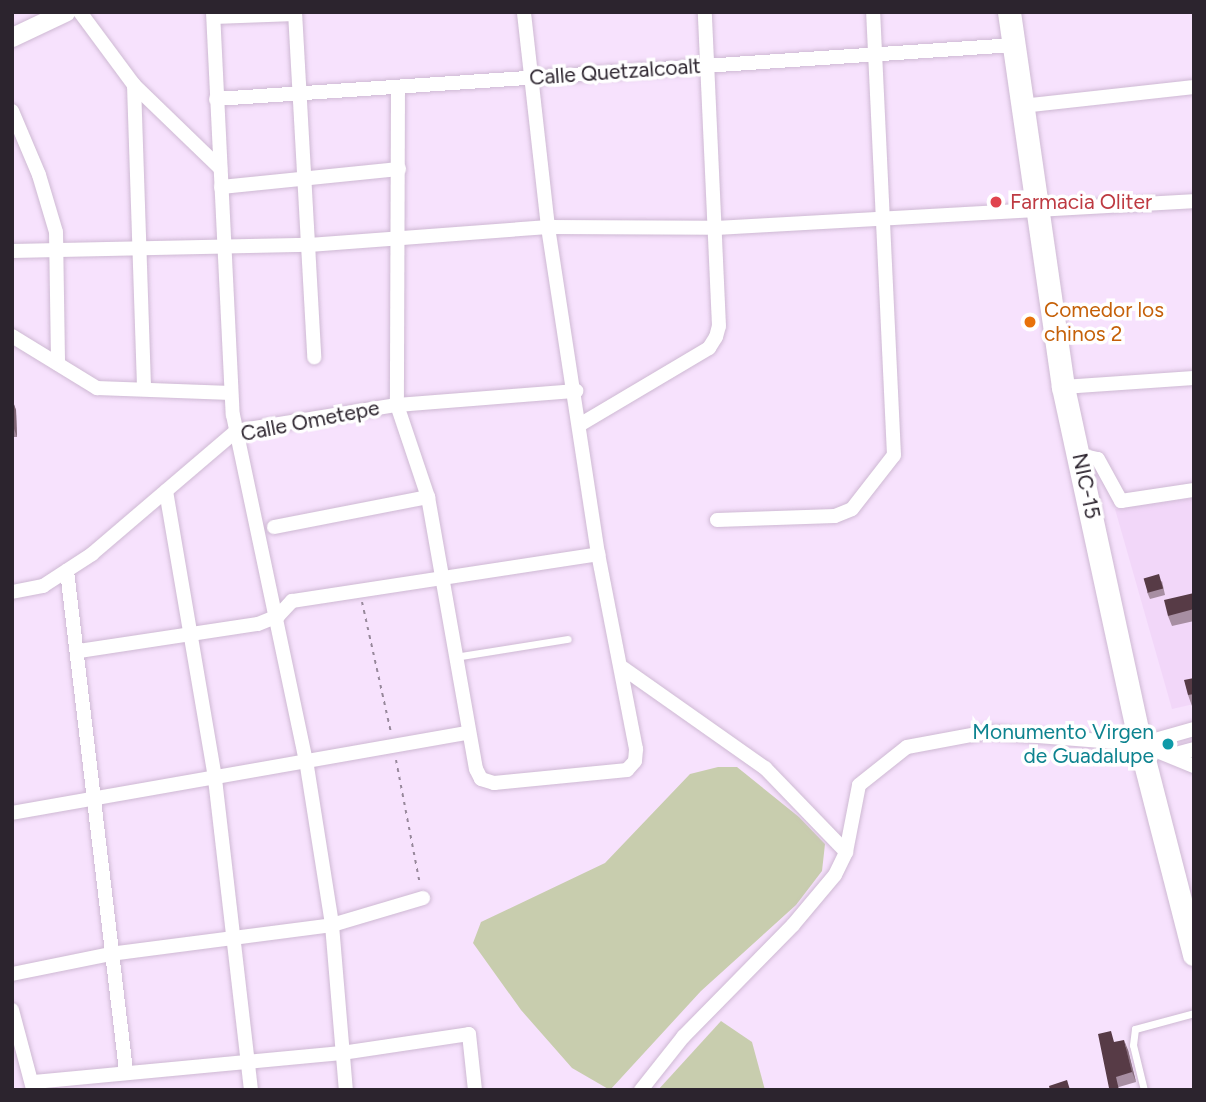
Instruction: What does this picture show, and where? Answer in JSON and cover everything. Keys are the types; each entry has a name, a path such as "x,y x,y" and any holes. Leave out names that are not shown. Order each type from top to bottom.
{"highway":[{"name":"NIC-15","path":"1010,12 1063,387 1080,455 1140,744 1194,954"}],"main road":[{"path":"12,37 65,12"}],"street":[{"path":"80,12 134,85 220,167"},
{"path":"398,87 400,239 397,405 428,497 467,733 481,779 494,783 627,770 635,761 636,749 623,668 598,554 576,391 548,227 524,12"},
{"path":"581,424 709,348 719,326 710,66 705,12"},
{"path":"717,520 835,516 852,509 890,466 894,455 880,219 873,12"},
{"path":"314,357 295,13 213,15 231,393 236,431 278,617 306,760 332,925 346,1090"},
{"name":"Calle Quetzalcoalt","path":"216,99 1014,46"},
{"path":"134,85 136,249 144,388"},
{"path":"1022,106 1194,88"},
{"path":"12,111 39,175 56,250 58,364"},
{"path":"221,187 399,169"},
{"path":"12,251 309,245 548,227 714,228 1194,201"},
{"path":"12,336 97,388 231,393"},
{"path":"1063,387 1194,378"},
{"name":"Calle Ometepe","path":"12,592 43,586 66,571 236,431 397,405 576,391"},
{"path":"1080,455 1098,459 1121,501 1194,490"},
{"path":"166,491 215,779 250,1090"},
{"path":"274,527 428,497"},
{"path":"79,651 192,636 278,617 292,601 598,554"},
{"path":"66,571 79,651 91,798 126,1071"},
{"path":"623,668 765,768 846,852"},
{"path":"1140,744 1194,729"},
{"path":"640,1090 683,1037 793,925 835,875 846,852 859,785 906,747 987,732 1140,744 1194,766"},
{"path":"12,813 467,733"},
{"path":"1172,755 1194,749"},
{"path":"12,974 110,954 332,925 423,898"},
{"path":"12,1010 34,1086 126,1071 342,1053 469,1034 475,1090"}],"lane":[{"path":"453,657 568,639"},
{"path":"1144,1090 1133,1045 1135,1029 1194,1013"}],"shaded area":[{"path":"1194,498 1194,704 1172,709 1115,509"}],"green space":[{"path":"718,767 737,767 799,817 825,844 822,871 796,905 701,991 610,1090 572,1068 521,1010 473,943 481,922 605,863 690,774"},
{"path":"721,1021 752,1042 765,1090 658,1090"}],"building":[{"path":"1159,574 1163,588 1148,593 1144,578"},
{"path":"1194,593 1194,609 1168,616 1164,600"},
{"path":"1194,678 1194,694 1188,695 1184,680"},
{"path":"1111,1031 1114,1042 1124,1040 1132,1072 1116,1077 1119,1090 1104,1090 1109,1088 1098,1034"},
{"path":"1067,1080 1070,1090 1050,1090 1049,1086"}],"place":[{"name":"Farmacia Oliter","path":"996,202"},
{"name":"Comedor los chinos 2","path":"1030,322"},
{"name":"Monumento Virgen de Guadalupe","path":"1168,744"}]}
